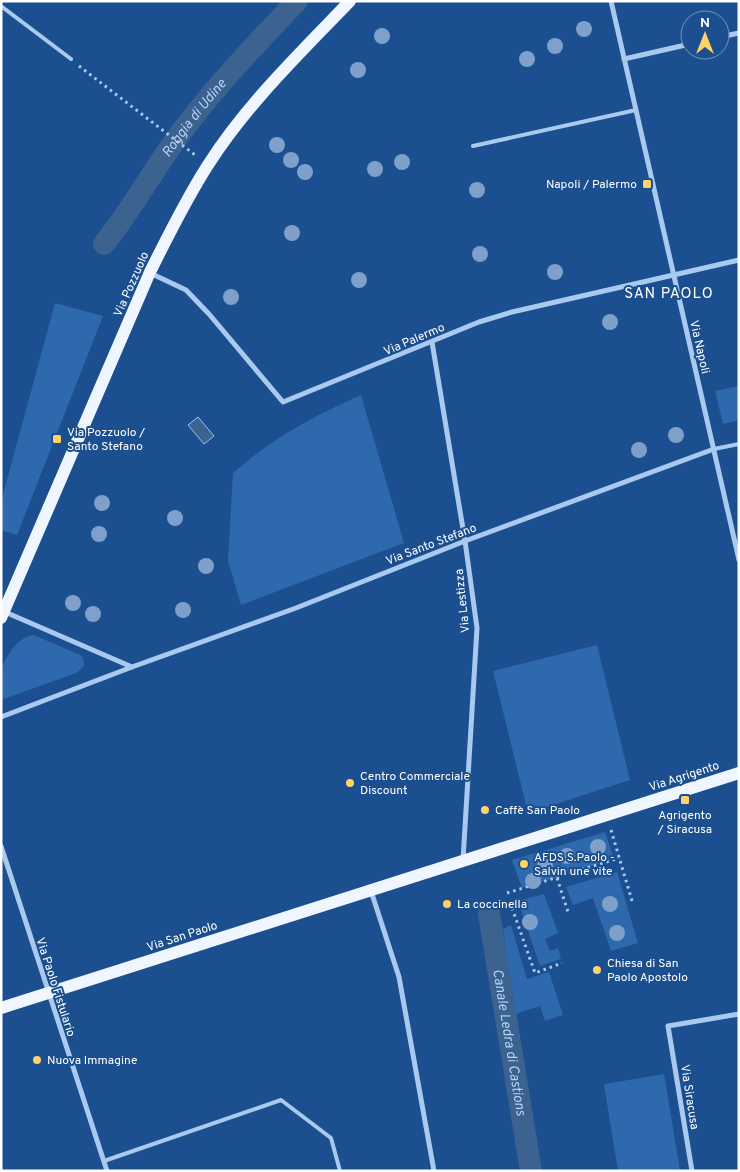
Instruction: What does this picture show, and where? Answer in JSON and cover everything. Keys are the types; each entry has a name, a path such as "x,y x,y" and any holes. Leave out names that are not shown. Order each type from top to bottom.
{"main road":[{"name":"Via Pozzuolo","path":"3,615 150,272 177,218 208,164 267,87 350,1"},
{"name":"Via Agrigento","path":"637,805 739,773"},
{"name":"Via San Paolo","path":"1,1008 637,805"}],"street":[{"name":"Via Napoli","path":"611,1 739,560"},
{"path":"624,59 680,46"},
{"name":"Via Palermo","path":"150,272 186,290 209,314 283,402 479,322 512,312 739,260"},
{"name":"Via Lestizza","path":"432,342 465,541 477,628 463,861"},
{"name":"Via Santo Stefano","path":"1,717 296,608 465,541 714,450"},
{"path":"3,615 132,667"},
{"name":"Via Paolo Fistulario","path":"1,846 107,1171"},
{"path":"371,890 399,977 434,1171"},
{"name":"Via Siracusa","path":"692,1171 668,1026 739,1014"}],"lane":[{"path":"1,6 71,59"},
{"path":"473,146 636,110"},
{"name":"Via Santo Stefano","path":"714,450 739,444"},
{"path":"104,1161 281,1100 331,1138 340,1171"}],"path":[{"path":"71,59 184,146"},
{"path":"607,815 632,904"},
{"path":"507,893 619,858"},
{"path":"557,877 569,915"},
{"path":"512,908 535,973 562,963"}],"shaded area":[{"path":"55,303 103,316 17,535 1,530 1,502"},
{"path":"739,386 739,420 723,424 715,391"},
{"path":"361,395 404,543 241,605 228,561 233,473 279,438"},
{"path":"198,417 214,436 204,444 188,425"},
{"path":"34,635 80,655 83,658 84,666 76,673 1,700 1,672 7,657 19,642"},
{"path":"597,645 630,780 528,813 493,671"},
{"path":"605,832 614,859 522,888 512,860"},
{"path":"617,872 638,943 611,951 593,898 573,905 566,887"},
{"path":"544,894 558,933 545,939 550,951 558,948 561,959 540,966 518,901"},
{"path":"511,925 527,979 549,972 563,1015 545,1021 540,1006 515,1014 503,929"},
{"path":"664,1074 680,1171 618,1171 604,1084"}],"waterway":[{"name":"Roggia di Udine","path":"104,244 198,110 297,1"},
{"name":"Canale Ledra di Castions","path":"489,914 531,1171"}],"place":[{"name":"Napoli / Palermo","path":"647,184"},
{"name":"Via Pozzuolo / Santo Stefano","path":"57,439"},
{"name":"Centro Commerciale Discount","path":"350,783"},
{"name":"Agrigento / Siracusa","path":"685,800"},
{"name":"Caffè San Paolo","path":"485,810"},
{"name":"AFDS S.Paolo - Salvin une vite","path":"524,864"},
{"name":"La coccinella","path":"447,904"},
{"name":"Chiesa di San Paolo Apostolo","path":"597,970"},
{"name":"Nuova Immagine","path":"37,1060"}],"district":[{"name":"SAN PAOLO","path":"669,293"}]}
